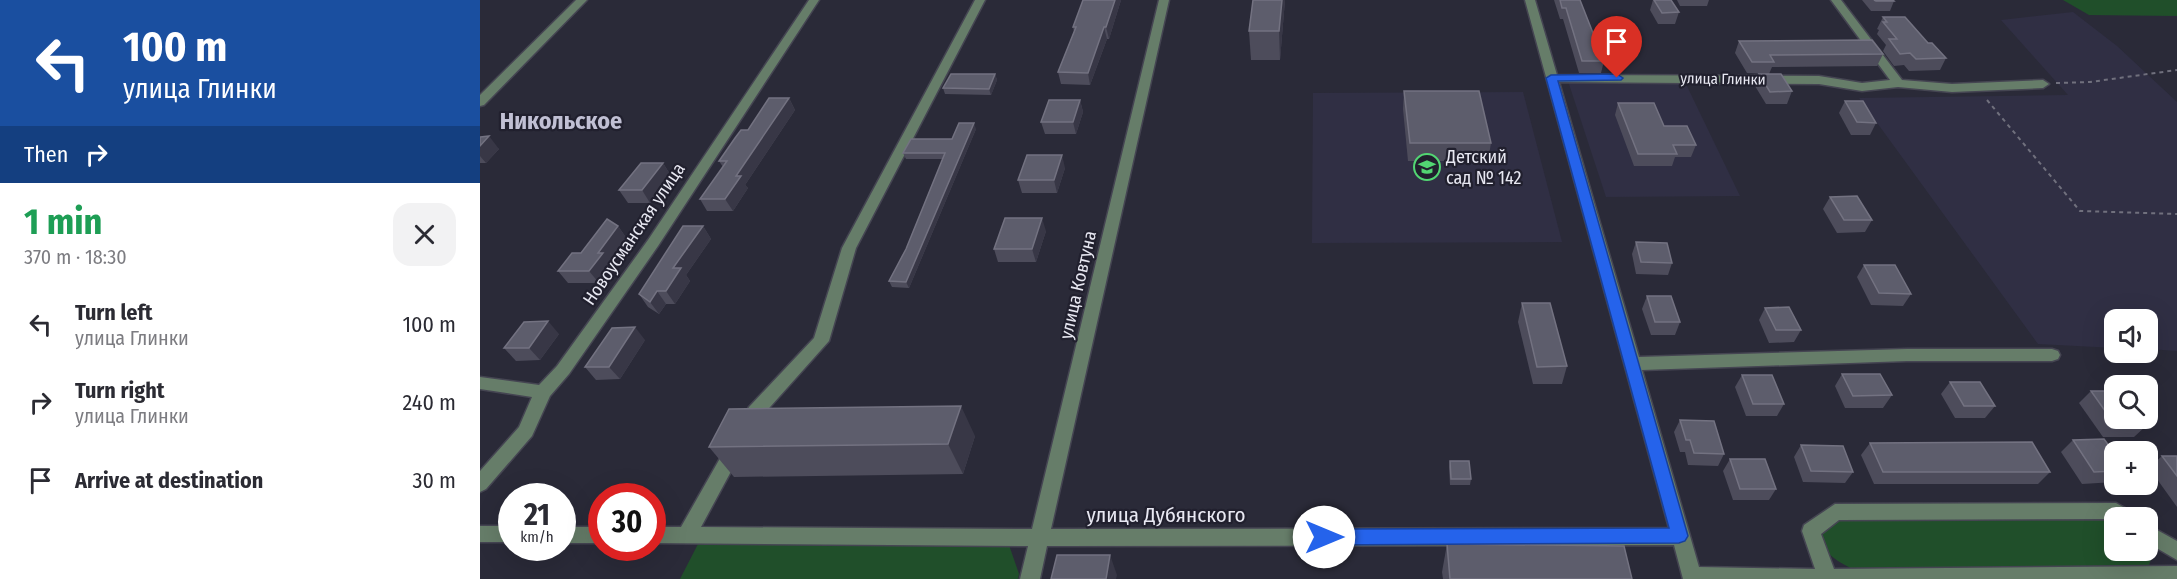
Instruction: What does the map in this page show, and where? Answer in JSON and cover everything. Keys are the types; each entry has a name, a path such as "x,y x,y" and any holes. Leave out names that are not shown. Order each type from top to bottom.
{"street":[{"path":"480,102 582,0"},
{"name":"Новоусманская улица","path":"480,484 526,430 543,392 563,370 653,243 814,0"},
{"path":"686,536 755,412 821,341 849,248 980,0"},
{"name":"улица Ковтуна","path":"1030,579 1164,0"},
{"path":"1530,0 1679,536 1693,577 2177,575"},
{"path":"1836,0 1898,83"},
{"name":"улица Глинки","path":"1551,78 1819,80 1862,87 1898,83 1918,87 1977,88 2043,84"},
{"path":"1631,364 1907,355 2052,355"},
{"path":"480,383 543,392"},
{"path":"1828,578 1811,531 1835,512 2104,511"},
{"path":"480,534 498,534"},
{"name":"улица Дубянского","path":"666,536 1039,538 1679,536"},
{"path":"2158,539 2177,551"}],"path":[{"path":"2043,84 2090,82 2177,70"},
{"path":"1977,88 2080,211 2177,214"}],"shaded area":[{"path":"2073,12 2117,46 2177,102 2177,351 2158,350 2158,309 2104,309 2104,347 2038,344 1859,98 2068,95 2001,20"},
{"path":"1684,80 1740,196 1606,197 1568,81"},
{"name":"Детский сад № 142","path":"1523,92 1562,242 1312,243 1313,93"}],"green space":[{"path":"2063,0 2177,0 2177,16 2089,15"},
{"path":"2104,519 2104,561 2150,561 2148,569 1854,570 1830,555 1824,545 1821,530 1835,520"},
{"path":"698,544 1009,545 1019,574 1018,579 680,579"}],"building":[{"path":"1083,0 1115,0 1088,73 1058,72 1076,27 1073,27"},
{"path":"1253,0 1282,0 1279,31 1249,31"},
{"path":"1560,0 1580,0 1604,61 1582,61 1566,8 1562,8"},
{"path":"1654,0 1671,0 1679,12 1662,13"},
{"path":"1883,17 1905,17 1928,43 1932,43 1946,58 1916,59 1910,53 1900,54 1889,39 1897,39 1883,22 1887,22"},
{"path":"1872,40 1883,54 1770,55 1774,62 1752,62 1739,41"},
{"path":"951,74 995,74 989,89 943,88"},
{"path":"1759,74 1781,74 1792,91 1770,92"},
{"path":"1404,91 1479,91 1491,143 1410,143"},
{"path":"769,98 789,98 736,176 741,176 725,199 700,199 727,161 719,161 741,130 748,130"},
{"path":"1049,100 1080,100 1073,122 1041,122"},
{"path":"1845,101 1863,101 1876,123 1857,122"},
{"path":"1618,103 1654,103 1664,126 1687,126 1696,145 1673,145 1677,154 1638,154"},
{"path":"959,123 974,123 906,282 889,281 906,249 945,153 903,153 911,139 952,139"},
{"path":"489,136 480,146 480,137"},
{"path":"1027,155 1062,155 1054,180 1018,180"},
{"path":"641,163 663,163 642,190 619,190"},
{"path":"1857,196 1872,220 1844,220 1830,197"},
{"path":"1005,218 1042,218 1032,249 994,249"},
{"path":"607,219 618,226 598,253 603,253 589,271 558,271 572,253 581,253"},
{"path":"683,226 703,226 673,268 681,268 666,291 657,291 650,302 639,294"},
{"path":"1636,242 1667,243 1672,263 1641,262"},
{"path":"1864,265 1895,265 1911,294 1879,293"},
{"path":"1647,296 1671,296 1680,322 1655,322"},
{"path":"1522,303 1550,303 1567,366 1537,367"},
{"path":"1789,307 1801,330 1776,330 1765,308"},
{"path":"548,321 529,348 504,348 524,322"},
{"path":"635,327 609,367 585,367 612,328"},
{"path":"1842,374 1880,374 1892,395 1853,396"},
{"path":"1742,375 1772,375 1784,404 1753,404"},
{"path":"1950,382 1980,382 1995,406 1964,406"},
{"path":"2091,391 2104,391 2104,409"},
{"path":"961,406 948,444 709,447 729,409"},
{"path":"1680,420 1714,421 1724,454 1694,453 1690,440 1686,440"},
{"path":"2104,439 2104,472 2094,472 2073,440"},
{"path":"2032,442 2050,472 1883,472 1870,443"},
{"path":"1801,445 1843,446 1853,472 1811,471"},
{"path":"2162,456 2177,456 2177,476"},
{"path":"1730,459 1765,459 1776,489 1740,489"},
{"path":"1450,461 1469,461 1471,479 1451,479"},
{"path":"1447,544 1624,546 1632,579 1450,579"},
{"path":"1057,555 1110,555 1106,579 1051,579"}],"place":[{"name":"Детский сад № 142","path":"1427,167"}],"district":[{"name":"Никольское","path":"561,121"}],"route":[{"path":"1324,537 1679,536 1551,78 1617,78"}]}
